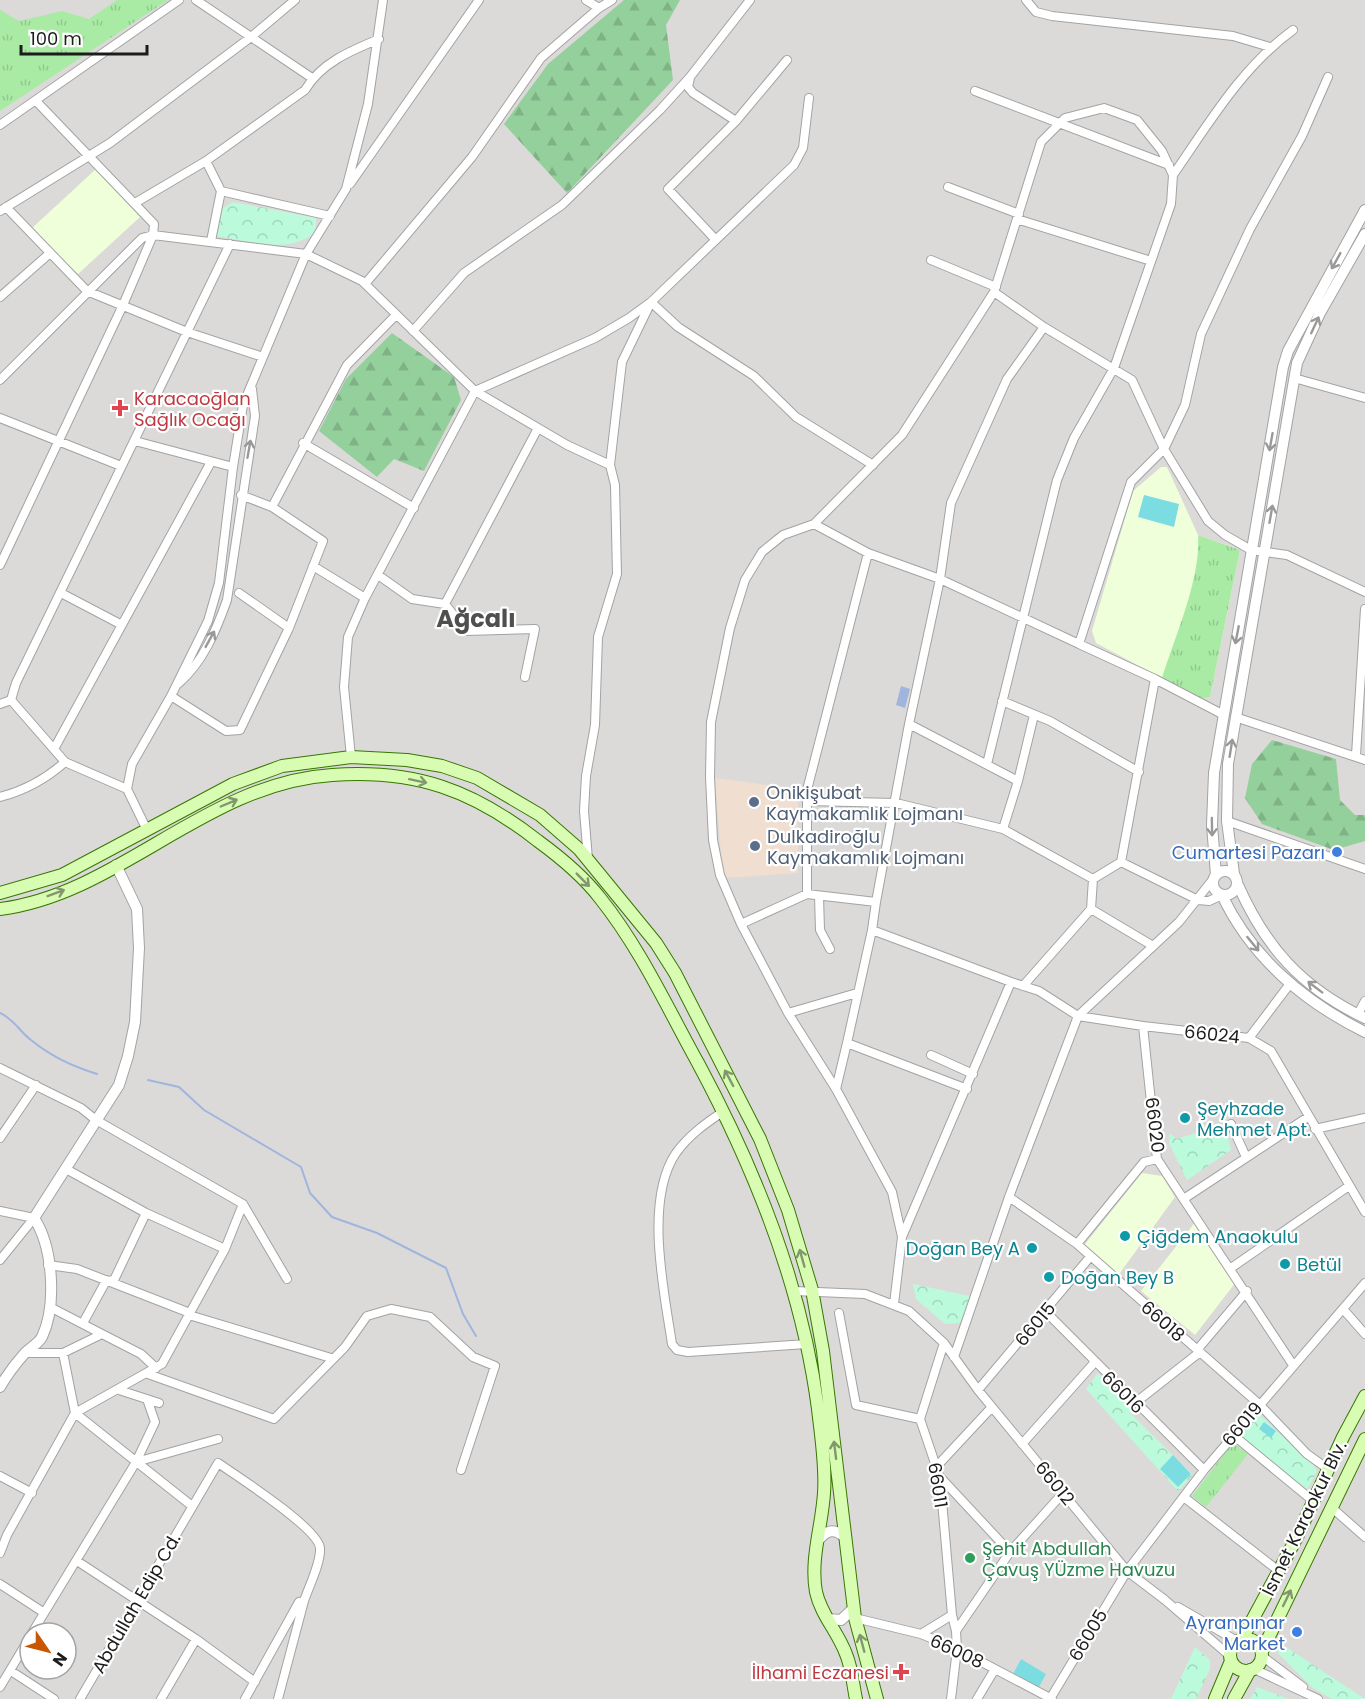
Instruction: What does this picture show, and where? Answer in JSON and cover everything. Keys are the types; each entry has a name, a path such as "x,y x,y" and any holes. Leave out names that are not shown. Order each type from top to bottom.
{"main road":[{"path":"0,893 62,875 233,784 282,766 351,757 407,760 442,766 477,778 540,815 588,859 656,943 675,973 760,1139 788,1210 812,1290 823,1351 855,1613 877,1699"},
{"path":"0,909 19,907 70,888 116,865 211,811 270,786 327,775 372,773 420,780 460,792 502,813 561,858 600,897 655,980 724,1111 768,1209 794,1291 807,1344 818,1409 824,1489 814,1565 816,1590 827,1619 847,1655 856,1699"},
{"name":"İsmet Karaokur Blv.","path":"1240,1640 1280,1572 1365,1396"},
{"name":"İsmet Karaokur Blv.","path":"1262,1653 1365,1439"},
{"path":"1215,1699 1240,1640 1252,1640 1262,1653 1234,1699"},
{"path":"1231,1658 1239,1669 1252,1670"}],"street":[{"path":"0,125 179,0"},
{"path":"196,0 312,78"},
{"path":"263,357 187,332 87,291 3,209 88,156 251,38 296,0"},
{"path":"346,189 368,104 383,0"},
{"path":"147,830 127,789 132,764 171,696 208,621 219,583 243,405 306,254 346,189 479,0"},
{"path":"586,0 599,8"},
{"path":"365,284 472,157 541,58 599,8 612,0"},
{"path":"413,331 464,273 562,205 660,110 690,77 750,0"},
{"path":"1026,0 1036,12 1052,16 1233,36 1270,47"},
{"path":"1173,175 1221,105 1270,47 1293,30"},
{"path":"135,203 206,161 305,90 312,78 344,53 379,39"},
{"path":"715,240 668,189 736,121 787,60"},
{"path":"690,77 688,87 693,93 736,121"},
{"path":"1079,644 1131,482 1164,449 1185,405 1201,334 1250,229 1302,136 1328,77"},
{"path":"975,91 1169,165"},
{"path":"351,757 344,687 348,637 365,598 475,392 595,338 651,302 794,165 803,148 809,98"},
{"path":"0,565 123,306 153,235 154,224 36,101"},
{"path":"902,1238 892,1192 836,1089 788,1013 741,924 720,875 713,840 710,777 711,722 730,628 746,580 762,552 783,535 814,524 902,435 995,289 1041,142 1065,118 1104,108 1137,120 1162,151 1173,175 1171,204 1114,368 1074,438 1057,480 1021,617 987,764"},
{"path":"206,161 221,191 211,241"},
{"path":"948,187 1018,217 1151,261"},
{"path":"221,191 330,216"},
{"path":"1365,210 1288,351 1283,368 1222,714 1214,773 1212,825 1215,890 1222,895 1238,926 1289,985 1317,1005 1365,1032"},
{"path":"1365,234 1320,313 1297,363 1235,717 1228,764 1227,821 1234,874 1238,885 1253,920 1278,956 1329,998 1362,1016 1365,1001"},
{"path":"0,380 142,238 153,235 306,254 365,284 475,392 610,465"},
{"path":"0,704 11,700 121,466 230,244"},
{"path":"0,297 49,254"},
{"path":"931,260 995,289 1044,327 1132,380 1164,449 1208,521 1251,550 1264,554 1287,555 1365,592"},
{"path":"588,859 584,811 586,776 595,725 598,637 617,574 615,485 610,465 622,362 651,302"},
{"path":"651,302 678,327 754,376 796,417 873,465"},
{"path":"272,507 303,443 347,365 396,315"},
{"path":"836,1089 872,930 909,724 940,579 951,503 1007,379 1044,327"},
{"path":"1294,378 1365,398"},
{"path":"176,686 193,671 217,628 227,600 241,495 255,416 252,388"},
{"path":"0,418 121,466"},
{"path":"445,604 538,428"},
{"path":"135,441 233,467"},
{"path":"303,443 414,508"},
{"path":"54,749 211,462"},
{"path":"171,696 226,731 240,730 289,628 323,541 272,507 241,495"},
{"path":"814,524 868,553 940,579 1155,679 1222,714"},
{"path":"807,894 807,790 868,553"},
{"path":"313,566 365,598"},
{"path":"378,575 412,599 445,604 466,631 535,629 525,677"},
{"path":"61,592 122,625"},
{"path":"239,593 289,628"},
{"path":"1356,755 1365,609"},
{"path":"1093,879 1121,862 1155,679"},
{"path":"11,700 65,762 127,789"},
{"path":"1002,701 1089,742 1139,772"},
{"path":"1003,829 1018,781 1034,715"},
{"path":"1235,717 1356,755 1365,760"},
{"path":"909,724 1018,781"},
{"path":"0,797 14,793 54,773 65,762"},
{"path":"807,801 896,803 1003,829 1093,879"},
{"path":"1227,821 1365,868"},
{"path":"1121,862 1198,900 1209,901 1230,894 1238,885"},
{"path":"0,1260 34,1218 119,1085 135,1022 139,948 137,909 116,865"},
{"path":"954,1357 1009,1197 1078,1016 1153,946 1198,900 1215,876 1223,871 1234,874"},
{"path":"1023,986 1091,909 1093,879"},
{"path":"741,924 807,894 876,902"},
{"path":"819,896 820,930 830,949"},
{"path":"1091,909 1153,946"},
{"path":"872,930 1039,991 1078,1016"},
{"path":"894,1304 902,1238 1011,982"},
{"path":"1249,1038 1289,985"},
{"path":"788,1013 857,993"},
{"name":"66024","path":"1078,1016 1249,1038 1271,1051 1365,1212"},
{"name":"66020","path":"1143,1026 1157,1159 1185,1198 1293,1365"},
{"path":"848,1043 967,1089"},
{"path":"931,1055 973,1074"},
{"path":"0,1068 81,1108 96,1119 243,1204 287,1280"},
{"path":"0,1138 36,1084"},
{"path":"724,1111 692,1133 676,1154 665,1174 658,1258 672,1344 678,1350 688,1352 807,1344"},
{"path":"1185,1198 1308,1117"},
{"path":"1315,1129 1365,1118"},
{"path":"1231,1124 1246,1157"},
{"path":"1077,1244 1144,1162 1157,1159"},
{"path":"66,1169 146,1213 225,1249"},
{"path":"1231,1268 1349,1186"},
{"name":"66018","path":"1009,1197 1077,1244 1259,1404 1307,1454 1328,1469"},
{"path":"0,1552 7,1535 75,1413 148,1374 162,1364 225,1249 243,1204"},
{"path":"0,1211 34,1218 41,1229 52,1282 50,1307 42,1338 26,1353 0,1387"},
{"path":"106,1281 114,1280 146,1213"},
{"name":"66015","path":"978,1390 1090,1257"},
{"path":"48,1265 77,1269 189,1314 331,1358"},
{"path":"83,1323 106,1281"},
{"name":"66019","path":"1127,1571 1185,1498 1204,1470 1365,1283"},
{"name":"66012","path":"794,1291 865,1294 909,1311 944,1343 978,1390 1127,1571 1165,1600 1231,1658"},
{"path":"1135,1403 1198,1351 1247,1292"},
{"path":"50,1307 141,1354 156,1368"},
{"path":"148,1374 274,1419 331,1358 345,1347 367,1316 391,1309 430,1317 472,1357 495,1366 461,1470"},
{"path":"1342,1309 1365,1334"},
{"name":"66016","path":"1046,1312 1094,1363 1204,1470"},
{"path":"838,1313 856,1405 920,1419 944,1343"},
{"path":"26,1353 63,1353 102,1334"},
{"path":"63,1353 75,1413 192,1506"},
{"path":"1022,1444 1094,1363"},
{"path":"119,1390 159,1402"},
{"path":"38,1621 136,1462 155,1422 147,1399"},
{"path":"937,1466 992,1407"},
{"name":"66011","path":"920,1419 940,1478 957,1649 951,1699"},
{"path":"1233,1435 1313,1501"},
{"path":"136,1462 218,1439"},
{"name":"Abdullah Edip Cd.","path":"80,1699 218,1463 272,1501 318,1539 320,1550 304,1601"},
{"path":"0,1476 32,1493"},
{"path":"940,1478 1010,1552"},
{"path":"956,1631 1010,1552 1063,1493"},
{"path":"1185,1498 1280,1572"},
{"path":"1331,1507 1365,1537"},
{"path":"817,1542 826,1532 831,1531 840,1532 846,1538"},
{"path":"76,1562 196,1639 255,1682"},
{"name":"66005","path":"1051,1699 1127,1571"},
{"path":"0,1584 43,1612"},
{"name":"66012","path":"1165,1600 1240,1640"},
{"path":"244,1699 299,1602 304,1601"},
{"path":"278,1699 304,1601"},
{"path":"827,1619 841,1620 855,1613"},
{"name":"66008","path":"855,1613 921,1634 957,1649 1051,1699"},
{"path":"921,1634 952,1615"},
{"path":"161,1699 196,1639"},
{"path":"1262,1653 1318,1699"},
{"path":"0,1687 18,1658"},
{"path":"977,1699 995,1669"},
{"path":"1252,1670 1318,1699"},
{"path":"11,1671 54,1699"}],"shaded area":[{"path":"0,0 1365,0 1365,1699 0,1699"},
{"path":"96,169 140,217 78,274 31,229"},
{"path":"1161,467 1167,467 1198,535 1240,550 1210,697 1201,699 1096,643 1092,631 1133,491"},
{"path":"1144,495 1179,504 1174,527 1138,517"},
{"path":"901,686 910,689 905,708 896,705"},
{"path":"715,778 798,789 798,873 723,878"},
{"path":"1142,1173 1162,1176 1175,1197 1117,1277 1082,1248"},
{"path":"1196,1221 1236,1282 1195,1335 1141,1291"},
{"path":"1264,1422 1276,1431 1271,1438 1259,1429"},
{"path":"1173,1455 1191,1474 1178,1487 1160,1469"},
{"path":"1021,1659 1046,1674 1039,1687 1013,1674"}],"green space":[{"path":"117,0 168,0 0,111 0,10 19,21 62,11 89,19"},
{"path":"624,0 680,0 666,25 673,80 567,193 504,124 548,64"},
{"path":"233,202 316,218 316,232 305,239 281,245 217,236 223,208"},
{"path":"392,333 454,377 461,400 424,471 394,459 377,477 319,431 346,379"},
{"path":"1198,535 1240,550 1210,697 1201,699 1162,678 1191,589 1198,552"},
{"path":"1272,740 1336,759 1340,800 1355,815 1365,815 1365,841 1334,850 1262,824 1245,798 1252,764"},
{"path":"1225,1124 1231,1150 1187,1180 1169,1143 1170,1134 1177,1139"},
{"path":"913,1284 970,1296 959,1323 945,1324 916,1299"},
{"path":"1098,1373 1131,1407 1129,1412 1193,1475 1178,1491 1086,1389"},
{"path":"1259,1414 1314,1466 1317,1471 1307,1490 1240,1437"},
{"path":"1233,1443 1248,1454 1206,1507 1192,1496"},
{"path":"1195,1647 1210,1660 1210,1669 1196,1699 1171,1699"},
{"path":"1286,1647 1365,1699 1332,1699 1313,1688 1279,1654 1277,1648"},
{"path":"1257,1687 1288,1699 1250,1699"}],"waterway":[{"path":"0,1013 47,1051 97,1074"},
{"path":"148,1080 179,1087 204,1110 301,1167 310,1193 332,1217 377,1233 446,1268 463,1314 476,1336"}],"place":[{"name":"Karacaoğlan Sağlık Ocağı","path":"120,408"},
{"name":"Onikişubat Kaymakamlık Lojmanı","path":"754,802"},
{"name":"Dulkadiroğlu Kaymakamlık Lojmanı","path":"755,846"},
{"name":"Cumartesi Pazarı","path":"1337,852"},
{"name":"Şeyhzade Mehmet Apt.","path":"1185,1118"},
{"name":"Çiğdem Anaokulu","path":"1125,1236"},
{"name":"Doğan Bey A","path":"1032,1248"},
{"name":"Betül","path":"1285,1264"},
{"name":"Doğan Bey B","path":"1049,1277"},
{"name":"Şehit Abdullah Çavuş YÜzme Havuzu","path":"970,1558"},
{"name":"Ayranpınar Market","path":"1297,1632"},
{"name":"İlhami Eczanesi","path":"901,1672"}],"district":[{"name":"Ağcalı","path":"476,618"}]}
